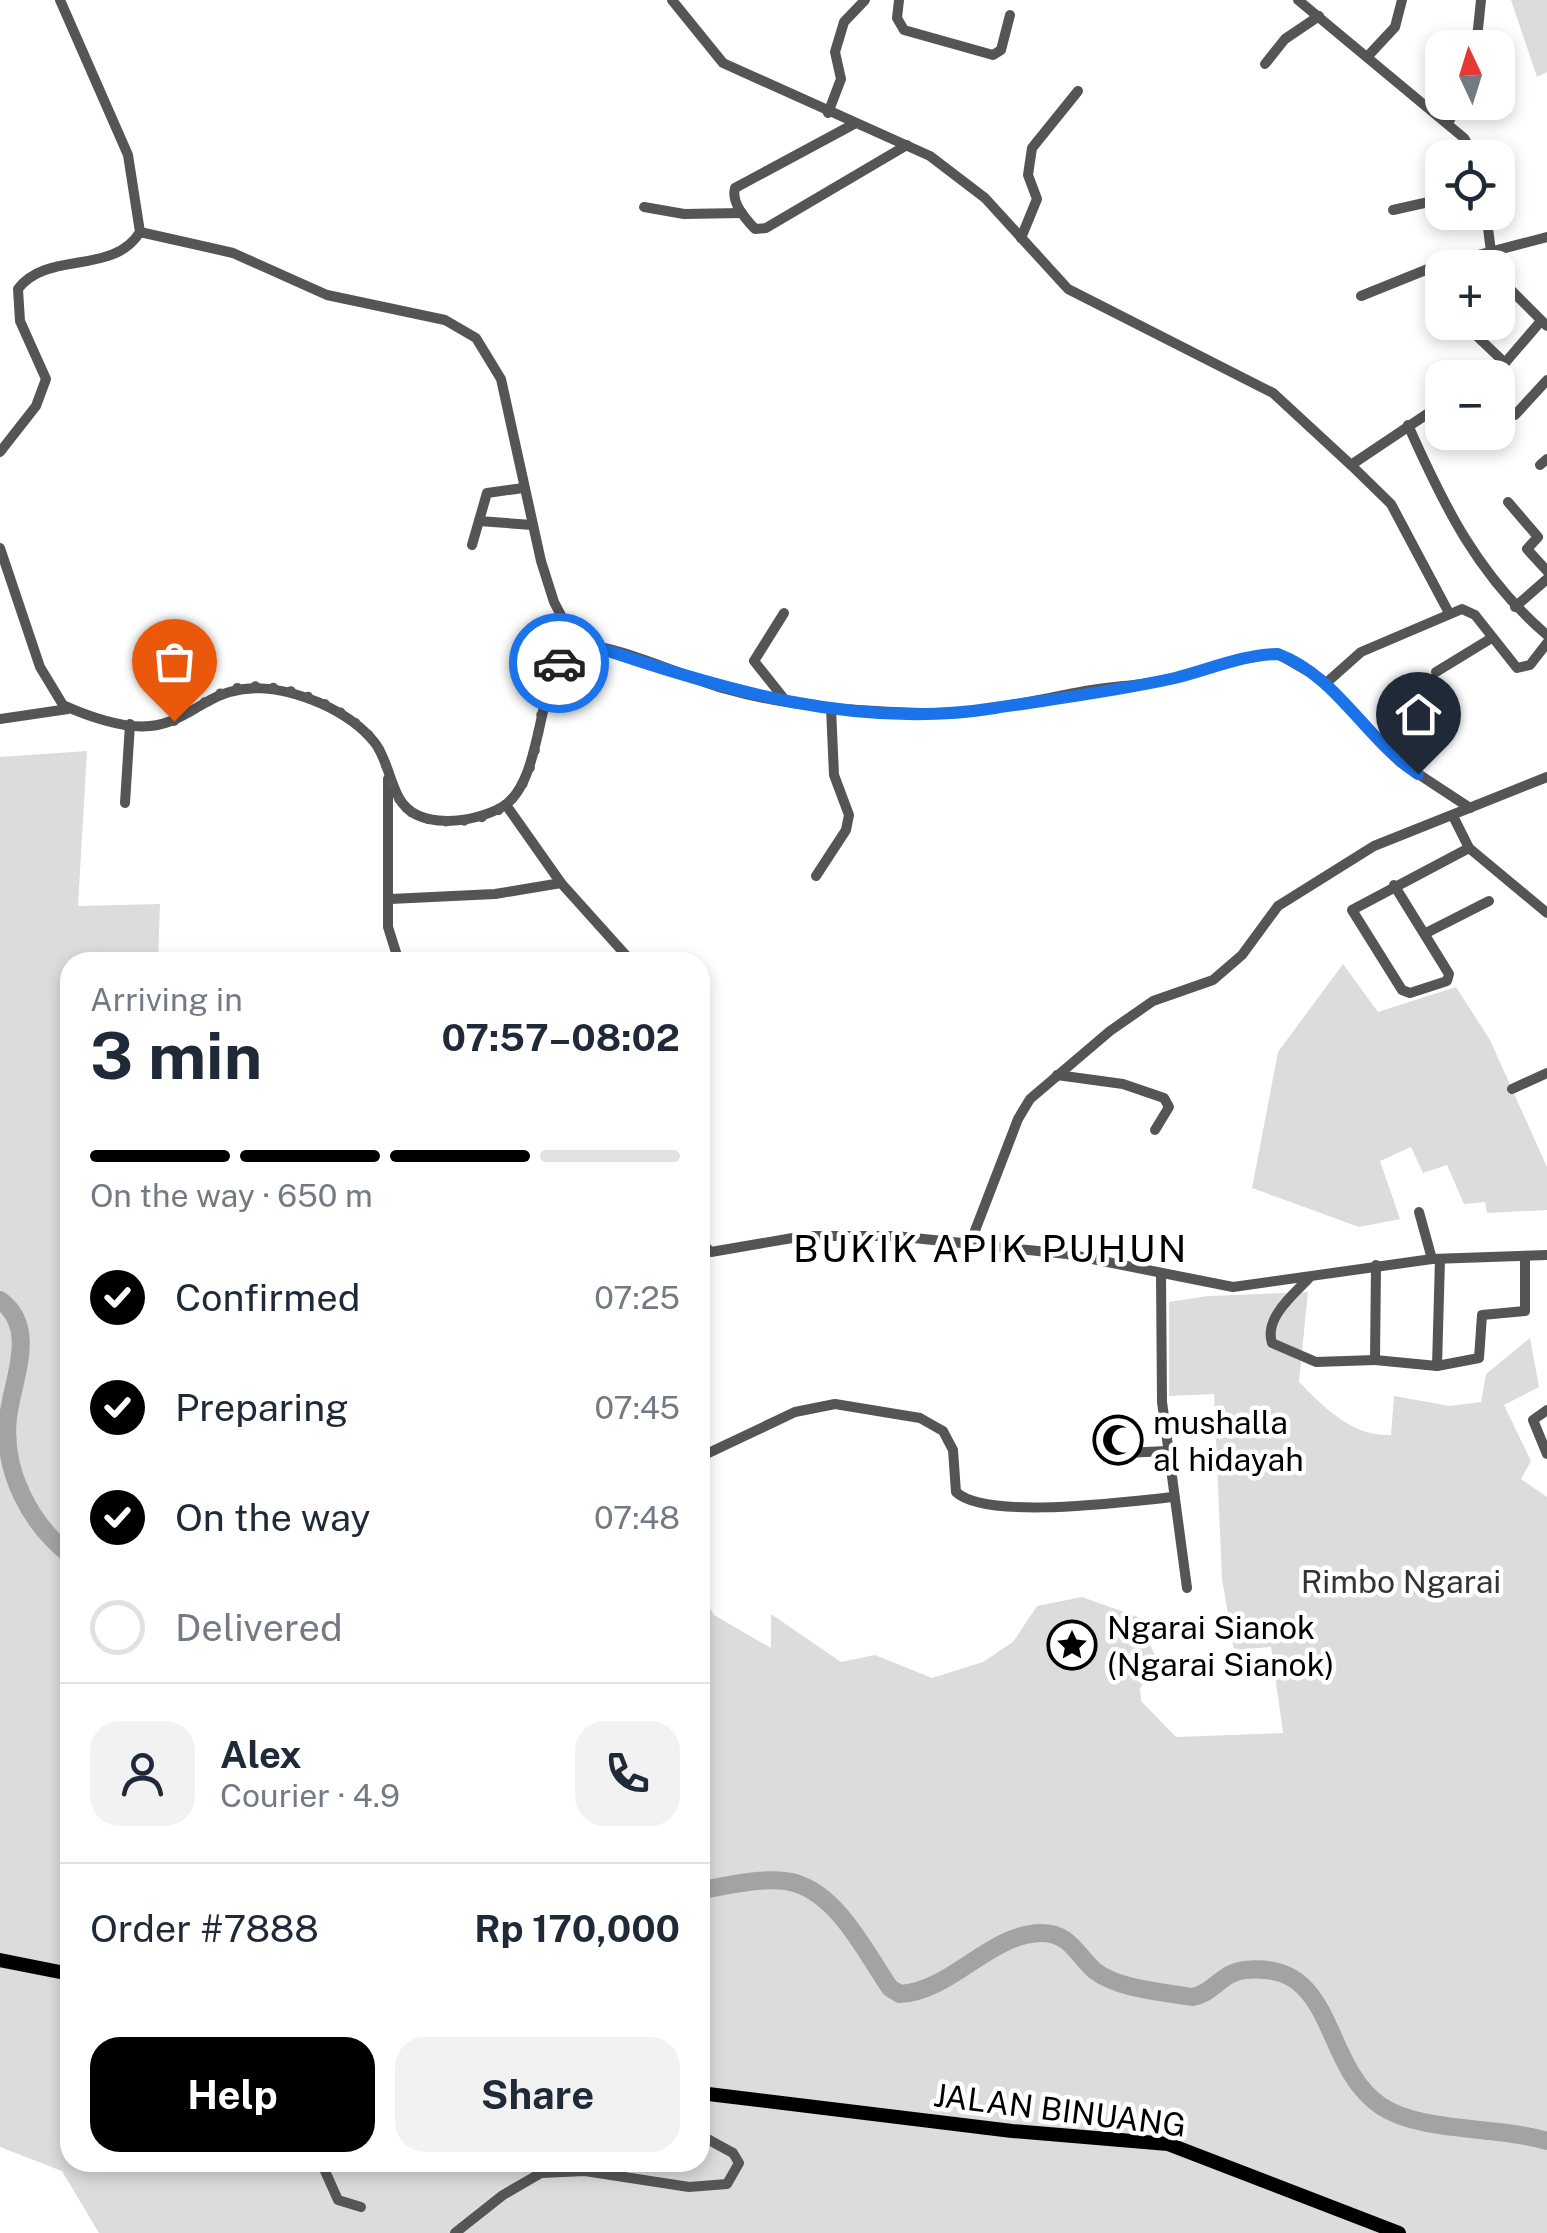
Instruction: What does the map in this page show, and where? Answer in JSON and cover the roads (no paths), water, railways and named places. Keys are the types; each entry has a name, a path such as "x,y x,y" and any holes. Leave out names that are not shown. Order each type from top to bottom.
{"main road":[{"path":"0,1960 60,1972"},
{"name":"JALAN BINUANG","path":"710,2095 1012,2131 1168,2144 1399,2233"}],"street":[{"path":"0,452 36,406 46,379 20,320 18,289 41,272 126,249 140,232 138,196 128,155 60,0"},
{"path":"672,0 722,63 907,145 962,176 1068,289 1273,393 1391,504 1448,613"},
{"path":"828,113 841,79 835,52 844,22 865,0"},
{"path":"899,0 896,18 904,30 993,55 1001,50 1010,15"},
{"path":"1368,56 1395,27 1402,0"},
{"path":"1478,30 1481,0"},
{"path":"1304,1 1448,124 1461,140"},
{"path":"1265,64 1285,40 1319,16"},
{"path":"1021,238 1037,199 1028,175 1032,148 1078,92"},
{"path":"1448,124 1450,120"},
{"path":"854,124 738,185 733,196 755,229 763,230 907,145"},
{"path":"1393,210 1425,203"},
{"path":"644,207 684,214 742,213"},
{"path":"1487,230 1488,250 1547,236"},
{"path":"140,232 232,253 327,295 462,326 476,338 501,379 532,525 554,602 577,646"},
{"path":"1361,296 1425,273"},
{"path":"1508,360 1544,323 1515,294"},
{"path":"1481,340 1502,360"},
{"path":"1515,413 1547,380"},
{"path":"1352,465 1425,414"},
{"path":"1408,424 1454,526 1514,607 1547,635"},
{"path":"472,545 487,494 523,488"},
{"path":"1508,502 1542,533 1528,549 1547,572"},
{"path":"479,522 532,525"},
{"path":"0,548 40,667 54,696 70,709"},
{"path":"1514,607 1547,580"},
{"path":"1325,684 1361,652 1414,633 1448,613 1470,611 1517,668 1530,665 1547,643"},
{"path":"784,614 754,660 786,702"},
{"path":"1436,672 1490,639"},
{"path":"0,719 70,709 152,726 174,721 227,690 260,687 333,708 367,734 388,768 398,798 418,816 454,821 506,805 535,760 556,667 577,646 594,646 721,688 786,702 926,714 994,708 1170,679 1264,654 1290,658 1325,684 1384,749 1470,808"},
{"path":"816,876 846,830 850,815 834,775 832,708"},
{"path":"125,803 130,724"},
{"path":"388,768 388,926 396,952"},
{"path":"971,1241 1018,1119 1030,1099 1057,1075 1153,1002 1195,989 1227,969 1268,915 1310,884 1374,846 1547,777"},
{"path":"506,805 561,882 623,952"},
{"path":"1452,816 1468,848 1547,914"},
{"path":"1394,885 1450,978 1405,993 1352,915 1355,906 1394,885 1468,848"},
{"path":"390,898 496,894 561,882"},
{"path":"1426,934 1488,901"},
{"path":"1512,1089 1547,1073"},
{"path":"1057,1075 1122,1084 1164,1098 1168,1108 1154,1130"},
{"path":"1418,1212 1436,1259 1437,1366"},
{"path":"710,1251 831,1234 971,1241 1067,1254 1162,1276 1233,1287 1376,1265 1547,1255"},
{"path":"1308,1278 1270,1327 1272,1343 1316,1362 1376,1360 1437,1366 1479,1358 1482,1316 1525,1312 1525,1256"},
{"path":"1376,1265 1376,1360"},
{"path":"1162,1276 1158,1360 1187,1588"},
{"path":"710,1451 794,1412 835,1404 920,1418 944,1431 953,1450 956,1492 974,1503 1069,1507 1174,1497"},
{"path":"1547,1410 1535,1416 1534,1423 1547,1454"},
{"path":"1125,1453 1167,1451"},
{"path":"597,2172 689,2188 727,2184 739,2163 734,2153 710,2140"},
{"path":"325,2172 338,2200 360,2207"},
{"path":"455,2233 502,2195 542,2174 564,2172"}],"waterway":[{"path":"0,1300 12,1312 21,1340 8,1418 7,1438 14,1476 31,1512 60,1546"},
{"path":"710,1888 773,1880 811,1890 838,1913 890,1988 900,1994 937,1983 1004,1943 1041,1933 1066,1941 1105,1977 1155,1991 1192,1997 1237,1972 1275,1971 1297,1981 1313,1998 1347,2066 1361,2088 1381,2106 1417,2121 1547,2141"}],"place":[{"name":"mushalla al hidayah","path":"1118,1440"},
{"name":"Ngarai Sianok (Ngarai Sianok)","path":"1072,1645"}],"district":[{"name":"BUKIK APIK PUHUN","path":"991,1248"}],"park label":[{"name":"Rimbo Ngarai","path":"1401,1581"}]}
